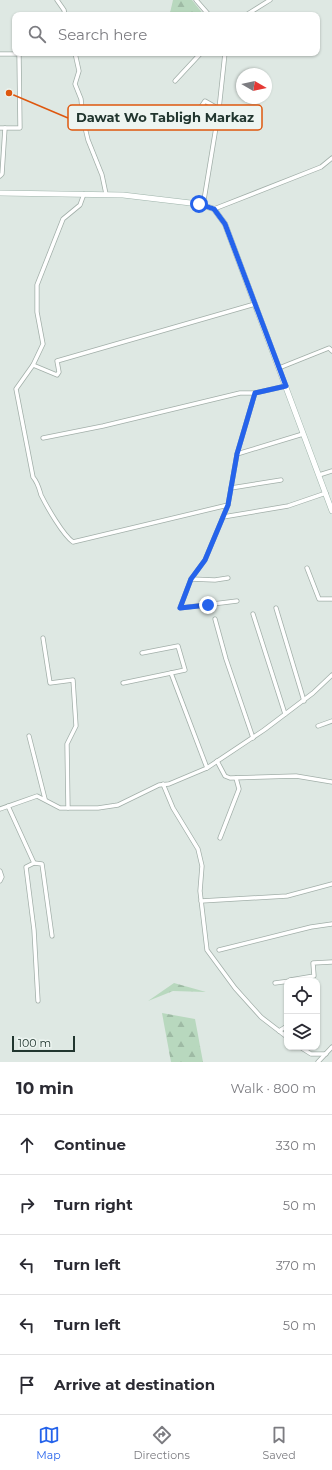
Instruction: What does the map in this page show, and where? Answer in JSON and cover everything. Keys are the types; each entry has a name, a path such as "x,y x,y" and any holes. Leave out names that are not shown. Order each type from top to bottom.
{"main road":[{"path":"0,193 123,195 203,206 214,209 225,224 332,510"}],"street":[{"path":"57,0 64,12"},
{"path":"196,0 206,12"},
{"path":"251,12 270,0"},
{"path":"0,54 12,54"},
{"path":"0,128 20,128 19,56"},
{"path":"76,56 79,71 75,84 81,99 83,119 88,140 102,175 106,194"},
{"path":"175,82 199,56"},
{"path":"203,206 219,109 225,56"},
{"path":"190,123 205,101 219,109"},
{"path":"0,176 2,174 5,128"},
{"path":"214,209 320,167 332,158"},
{"path":"84,194 80,204 63,219 37,285 37,312 43,344 33,365 16,389 33,477 38,483 48,509 67,538 74,542 228,505"},
{"path":"33,365 57,375 59,372 57,362 255,304"},
{"path":"279,368 329,348 332,351"},
{"path":"43,438 103,426 240,393 255,393 286,386"},
{"path":"237,601 180,608 191,579 205,560 228,505 237,454 255,393"},
{"path":"237,454 303,434"},
{"path":"319,475 332,471"},
{"path":"231,488 281,480"},
{"path":"223,517 288,506 326,494"},
{"path":"307,568 319,599 332,599"},
{"path":"191,579 215,580 228,578"},
{"path":"276,608 304,701"},
{"path":"253,614 285,714"},
{"path":"215,619 230,672 253,738"},
{"path":"43,638 50,683 73,680 76,726 67,744 68,808"},
{"path":"123,683 185,670 178,646 142,653"},
{"path":"171,673 207,768"},
{"path":"0,809 37,796 60,808 98,808 118,805 163,784 169,784 207,768 217,762 304,701 332,676"},
{"path":"318,726 332,721"},
{"path":"29,736 45,799"},
{"path":"217,762 225,776 236,778 296,776 332,782"},
{"path":"220,838 239,789 236,778"},
{"path":"163,784 173,808 198,850 202,866 201,901 207,950 239,993 261,1017 284,1035"},
{"path":"8,806 34,863"},
{"path":"38,1001 34,930 26,867 34,863 42,864 52,936"},
{"path":"0,871 2,877 0,881"},
{"path":"201,901 287,896 332,884"},
{"path":"219,950 311,927 332,924"},
{"path":"304,978 314,976 312,963 332,962"},
{"path":"274,983 284,982"},
{"path":"279,1031 284,1028"},
{"path":"318,1062 332,1047"},
{"path":"305,1050 311,1054 326,1054"}],"green space":[{"path":"173,0 192,0 202,12 170,12"},
{"path":"174,983 206,992 173,991 148,1001"},
{"path":"162,1013 195,1019 203,1062 171,1062"}],"place":[{"name":"Dawat Wo Tabligh Markaz","path":"9,93"}],"route":[{"path":"199,204 214,209 225,224 286,386 255,393 248,410 249,413 237,454 228,505 205,560 191,579 184,593 180,608 208,605"}]}
